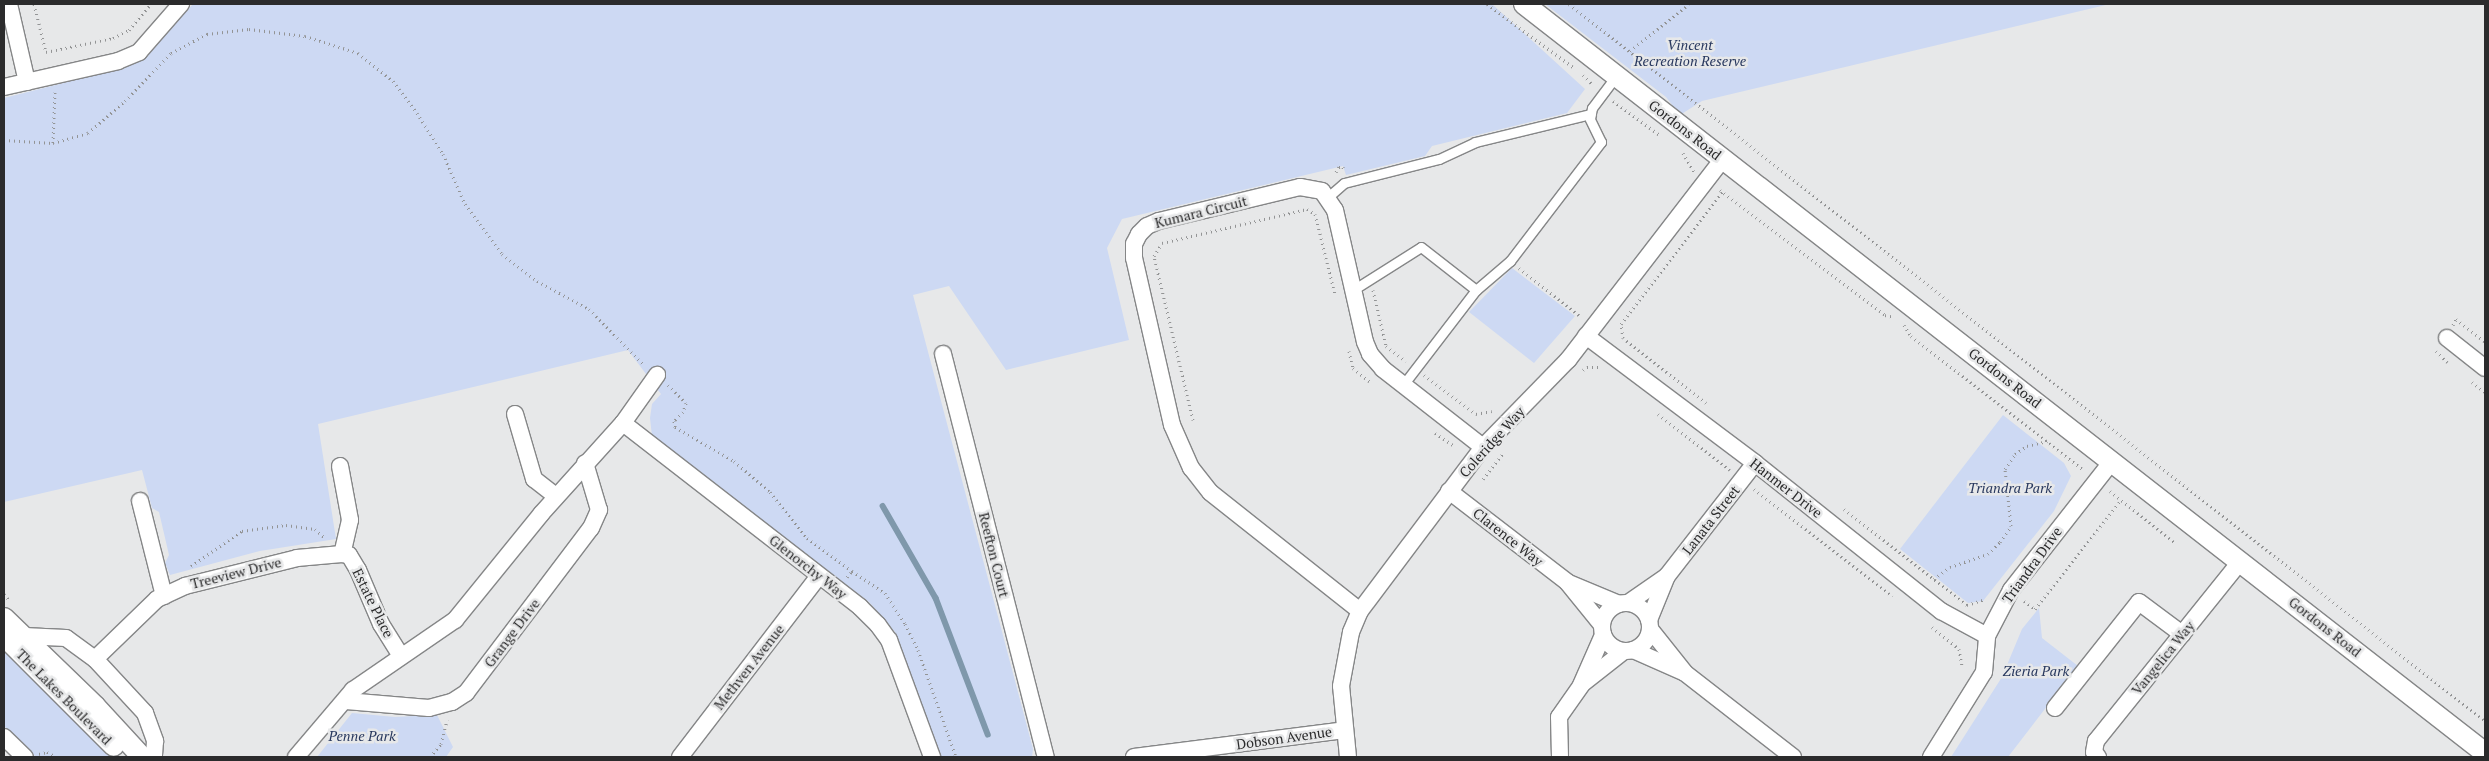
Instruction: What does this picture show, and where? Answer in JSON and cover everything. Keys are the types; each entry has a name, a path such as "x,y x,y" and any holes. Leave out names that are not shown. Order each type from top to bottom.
{"street":[{"path":"9,4 27,82"},
{"path":"4,88 118,61 139,52 181,4"},
{"name":"Gordons Road","path":"1524,4 2485,754"},
{"name":"Coleridge Way","path":"1348,757 1341,686 1344,662 1360,611 1483,447 1586,336 1722,160"},
{"name":"Kumara Circuit","path":"1328,197 1311,187 1300,187 1159,221 1148,226 1139,234 1134,244 1134,258 1172,425 1191,468 1210,492 1360,611"},
{"path":"1328,197 1335,210 1370,354 1403,385 1483,447"},
{"name":"Hanmer Drive","path":"1586,336 1755,463 1941,611 1987,636"},
{"path":"2447,338 2485,368"},
{"name":"Reefton Court","path":"943,354 1046,757"},
{"path":"296,757 346,701 353,690 455,620 556,496 623,423 657,375"},
{"path":"516,414 534,479 556,496"},
{"name":"Glenorchy Way","path":"623,423 860,607 889,640 932,757"},
{"name":"Triandra Drive","path":"1931,757 1984,672 1987,636 2011,590 2112,461"},
{"name":"Grange Drive","path":"346,701 429,708 452,702 466,693 591,528 599,510 586,463"},
{"name":"Lanata Street","path":"1650,625 1667,576 1755,463"},
{"name":"Estate Place","path":"340,466 350,520 342,554 349,555 358,570 381,624 401,656"},
{"name":"Clarence Way","path":"1449,491 1567,582 1603,630"},
{"path":"140,501 164,596"},
{"name":"Treeview Drive","path":"95,659 164,596 185,586 297,558 342,554"},
{"name":"Vangelica Way","path":"2098,757 2094,752 2096,741 2240,562"},
{"name":"Methven Avenue","path":"680,757 819,576"},
{"name":"Lanata Street","path":"1624,604 1667,576"},
{"name":"Clarence Way","path":"1567,582 1624,604"},
{"path":"2055,708 2139,602 2182,634"},
{"path":"1560,757 1559,717 1581,685 1603,630 1607,612 1624,604 1642,608 1650,625 1686,673 1793,757"},
{"name":"The Lakes Boulevard","path":"4,618 24,636 142,757"},
{"path":"1581,685 1628,651 1645,643 1650,625"},
{"path":"1603,630 1610,646 1686,673"},
{"name":"The Lakes Boulevard","path":"24,636 66,638 95,659 145,713 155,741 154,757"},
{"name":"The Lakes Boulevard","path":"4,637 123,757"},
{"name":"Dobson Avenue","path":"1134,757 1344,730"},
{"path":"6,742 25,757"}],"lane":[{"path":"1403,385 1476,290 1510,260 1601,142 1590,119 1591,114 1603,93 1616,76"},
{"path":"1328,197 1344,183 1439,159 1475,142 1591,114"},
{"path":"1353,290 1420,247 1476,290"}],"path":[{"path":"34,4 46,52 113,38 129,30 151,4"},
{"path":"1487,4 1566,65 1579,69 1603,93 1653,132 1670,140"},
{"path":"1568,4 2079,401 2485,721"},
{"path":"1630,51 1689,4"},
{"path":"4,140 53,143 88,134 125,101 171,52 207,34 249,29 305,36 358,53 393,81 416,113 443,154 465,204 502,254 537,281 589,309 686,403 683,412 674,421 675,427 734,461 770,492 807,538 852,571"},
{"path":"53,76 57,100 53,143"},
{"path":"1677,146 1701,186 1723,191 1885,315 1900,318 1911,336 2174,542"},
{"path":"1709,405 1623,338 1621,324 1723,191"},
{"path":"1193,420 1154,256 1162,243 1307,209 1315,214 1336,301"},
{"path":"1510,260 1580,316"},
{"path":"1348,349 1353,368 1376,386"},
{"path":"1934,579 1950,567 1988,554 2000,542 2010,526 2005,469 2015,454 2027,446 2046,442 2079,401"},
{"path":"1429,429 1452,447"},
{"path":"2011,590 2035,609 2121,500"},
{"path":"1841,507 1967,605 1983,602 1988,595"},
{"path":"184,574 198,559 242,531 286,525 315,530 342,554"},
{"path":"430,757 441,744 452,702"},
{"path":"35,757 47,752 57,757"}],"green space":[{"path":"193,4 1492,4 1585,89 1567,113 1432,146 1425,156 1346,175 1343,166 1122,219 1107,248 1129,340 1006,370 949,286 913,295 1033,749 1032,757 941,757 895,632 869,602 652,436 650,418 652,404 661,394 628,350 318,424 336,539 260,551 170,575 165,563 169,555 159,512 152,508 142,470 4,502 4,98 123,68 139,60 156,46"},
{"name":"Vincent Recreation Reserve","path":"1545,4 2110,4 1702,101 1680,115 1666,97"},
{"path":"1512,268 1575,316 1534,363 1469,312"},
{"name":"Triandra Park","path":"2003,415 2064,463 2071,476 2054,511 1983,601 1968,603 1900,549"},
{"name":"Zieria Park","path":"2039,608 2042,638 2078,666 2008,757 1951,757 2002,677 2022,629"},
{"path":"4,649 111,757 36,757 4,726"},
{"name":"Penne Park","path":"352,713 395,717 437,715 453,747 446,757 317,757"}],"waterway":[{"path":"883,506 936,598 988,734"}]}
